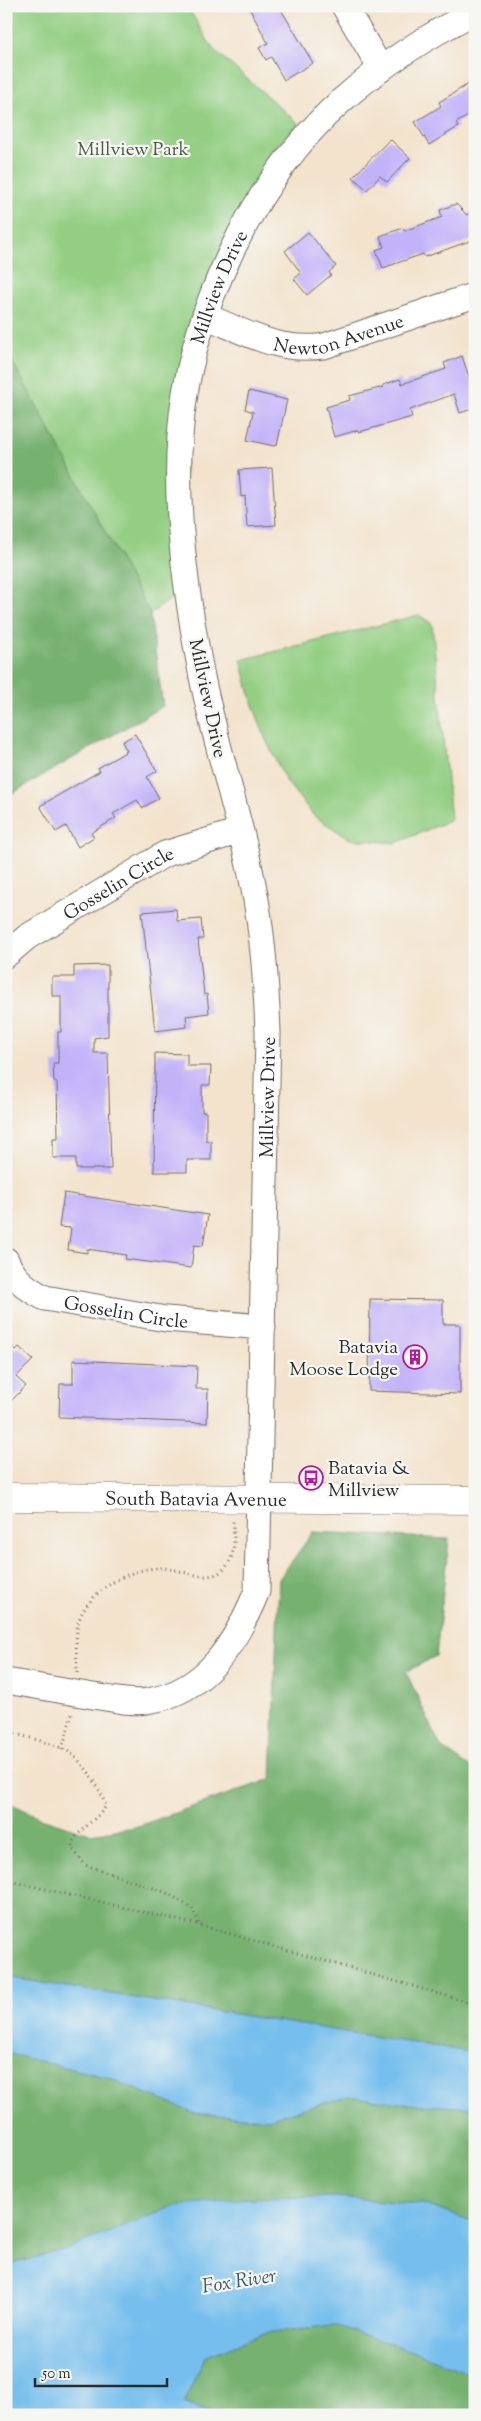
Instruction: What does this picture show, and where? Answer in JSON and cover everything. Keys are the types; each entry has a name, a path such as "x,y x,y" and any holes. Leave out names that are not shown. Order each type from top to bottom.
{"main road":[{"name":"South Batavia Avenue","path":"6,1497 475,1500"}],"street":[{"path":"344,6 381,69"},
{"name":"Millview Drive","path":"6,1681 145,1702 167,1696 191,1685 220,1660 242,1628 257,1591 268,1032 266,984 262,938 253,884 202,678 191,613 180,516 178,480 180,434 186,390 205,316 232,249 245,223 275,178 308,137 340,103 381,69 437,31 475,12"},
{"name":"Newton Avenue","path":"205,316 279,346 309,348 324,346 475,295"},
{"name":"Gosselin Circle","path":"6,955 27,937 166,854 240,831"},
{"name":"Gosselin Circle","path":"6,1260 16,1279 29,1290 45,1298 166,1319 263,1327"}],"path":[{"path":"62,1749 77,1693 78,1624 90,1601 116,1580 140,1569 164,1568 199,1575 212,1575 222,1571 230,1560 234,1545 232,1499"},
{"path":"6,1731 68,1751 87,1771 101,1790 106,1806 98,1817 81,1828 73,1841 74,1850 85,1865 165,1892 192,1908 200,1925"},
{"path":"6,1880 200,1925 475,2004"}],"green space":[{"name":"Millview Park","path":"6,6 187,6 213,49 307,131 192,321 179,593 150,614 6,350"},
{"path":"6,350 150,614 163,706 6,797"},
{"path":"419,615 432,624 451,820 396,843 350,839 314,816 286,781 266,740 252,702 241,660"},
{"path":"313,1532 449,1539 436,1656 406,1672 441,1747 475,1771 475,2053 6,1977 6,1801 41,1818 90,1834 135,1827 271,1779 279,1579"},
{"path":"6,2053 109,2078 193,2113 268,2119 348,2096 407,2104 475,2108 475,2222 422,2204 336,2197 246,2198 6,2266"},
{"path":"334,2325 409,2350 475,2376 475,2415 217,2415 183,2403 205,2357 264,2333"}],"water":[{"path":"6,1977 475,2053 475,2108 407,2104 348,2096 268,2119 193,2113 109,2078 6,2053"},
{"name":"Fox River","path":"336,2197 422,2204 475,2222 475,2376 409,2350 334,2325 264,2333 205,2357 183,2403 217,2415 6,2415 6,2266 69,2248 174,2206 246,2198"}],"building":[{"path":"248,6 279,6 313,63 284,80 271,57 266,60 259,48 268,43"},
{"path":"475,80 475,112 456,123 458,127 429,145 415,122 441,106 439,102"},
{"path":"390,139 410,158 387,182 380,176 367,190 353,177"},
{"path":"456,204 467,215 475,209 475,239 425,257 423,254 383,268 376,250 384,247 380,236 403,228 404,231 442,217 440,210"},
{"path":"308,232 336,266 329,272 331,275 307,295 294,279 301,273 285,251"},
{"path":"462,356 470,380 475,378 475,408 460,413 454,394 410,410 412,417 334,437 326,407 350,400 349,396 383,387 383,385 400,379 402,384 446,369 444,363"},
{"path":"249,391 287,400 277,445 247,440 253,412 245,409"},
{"path":"272,468 276,525 247,527 245,496 241,497 239,470"},
{"path":"135,734 157,771 147,777 159,798 142,808 137,800 113,814 116,818 91,833 94,837 78,847 66,826 56,832 40,806 100,771 98,768 127,751 122,742"},
{"path":"176,909 177,921 201,919 203,939 198,939 204,995 207,994 209,1013 186,1016 187,1027 155,1031 142,912"},
{"path":"108,965 108,1036 94,1038 94,1053 108,1053 111,1169 76,1169 76,1158 53,1158 53,1138 58,1138 57,1082 54,1082 53,1063 58,1063 58,1032 61,1032 61,996 52,996 52,977 74,977 74,966"},
{"path":"155,1053 187,1054 187,1066 211,1066 210,1085 202,1085 202,1112 206,1112 206,1141 211,1141 211,1160 187,1160 187,1172 154,1172"},
{"path":"64,1193 208,1215 203,1246 194,1245 191,1268 125,1259 126,1255 87,1249 87,1253 68,1250 71,1228 59,1227"},
{"name":"Batavia Moose Lodge","path":"370,1299 443,1300 443,1324 460,1324 460,1394 369,1391"},
{"path":"6,1340 16,1350 19,1347 33,1360 16,1377 26,1386 6,1406"},
{"path":"73,1360 197,1366 196,1389 208,1389 207,1423 59,1417 60,1384 73,1384"}],"place":[{"name":"Batavia Moose Lodge","path":"415,1357"},
{"name":"Batavia & Millview","path":"311,1478"}]}
